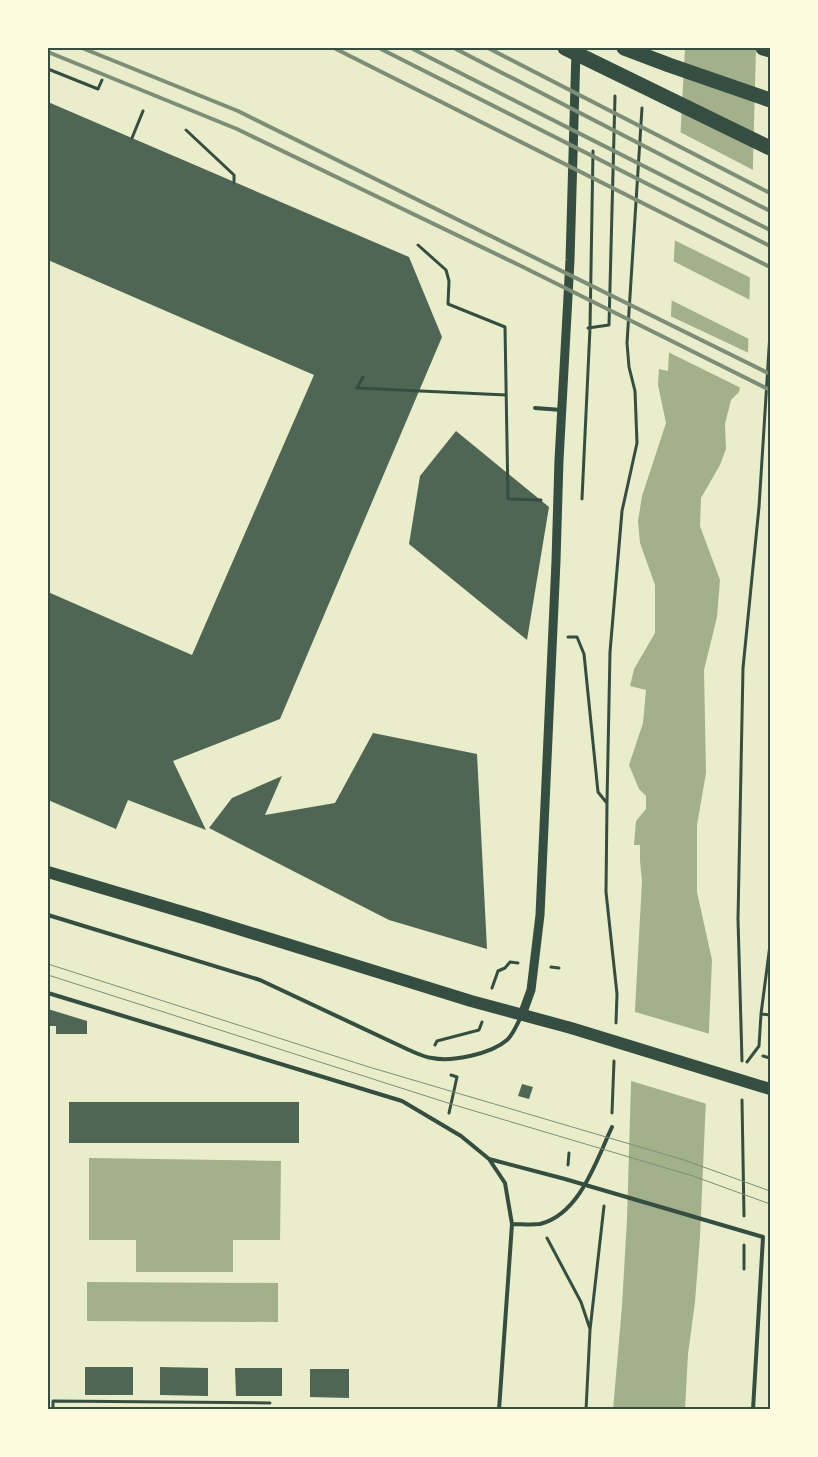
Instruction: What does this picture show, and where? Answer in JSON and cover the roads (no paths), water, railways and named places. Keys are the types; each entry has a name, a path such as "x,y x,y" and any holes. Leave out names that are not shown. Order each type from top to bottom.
{"highway":[{"path":"565,48 770,148"},
{"path":"624,48 770,100"},
{"path":"763,48 770,50"}],"main road":[{"path":"48,872 766,1088"}],"street":[{"path":"522,1015 531,990 540,915 567,327 576,48"}],"lane":[{"path":"535,408 562,410"},
{"path":"48,915 260,980 409,1050 431,1058 455,1059 475,1055 501,1045 509,1039 522,1015"},
{"path":"48,993 402,1101 461,1136 489,1159 505,1183 512,1224 499,1410"},
{"path":"512,1224 539,1224 561,1215 580,1194 612,1127"},
{"path":"489,1159 565,1179 763,1237 752,1410"}],"tram line":[{"path":"48,964 369,1067 684,1160 770,1191"},
{"path":"48,975 451,1104 693,1176 770,1204"}],"railway":[{"path":"82,48 238,111 770,374"},
{"path":"334,48 770,267"},
{"path":"379,48 770,246"},
{"path":"411,48 770,230"},
{"path":"454,48 770,211"},
{"path":"488,48 770,193"},
{"path":"48,52 237,129 521,266 770,390"}]}
